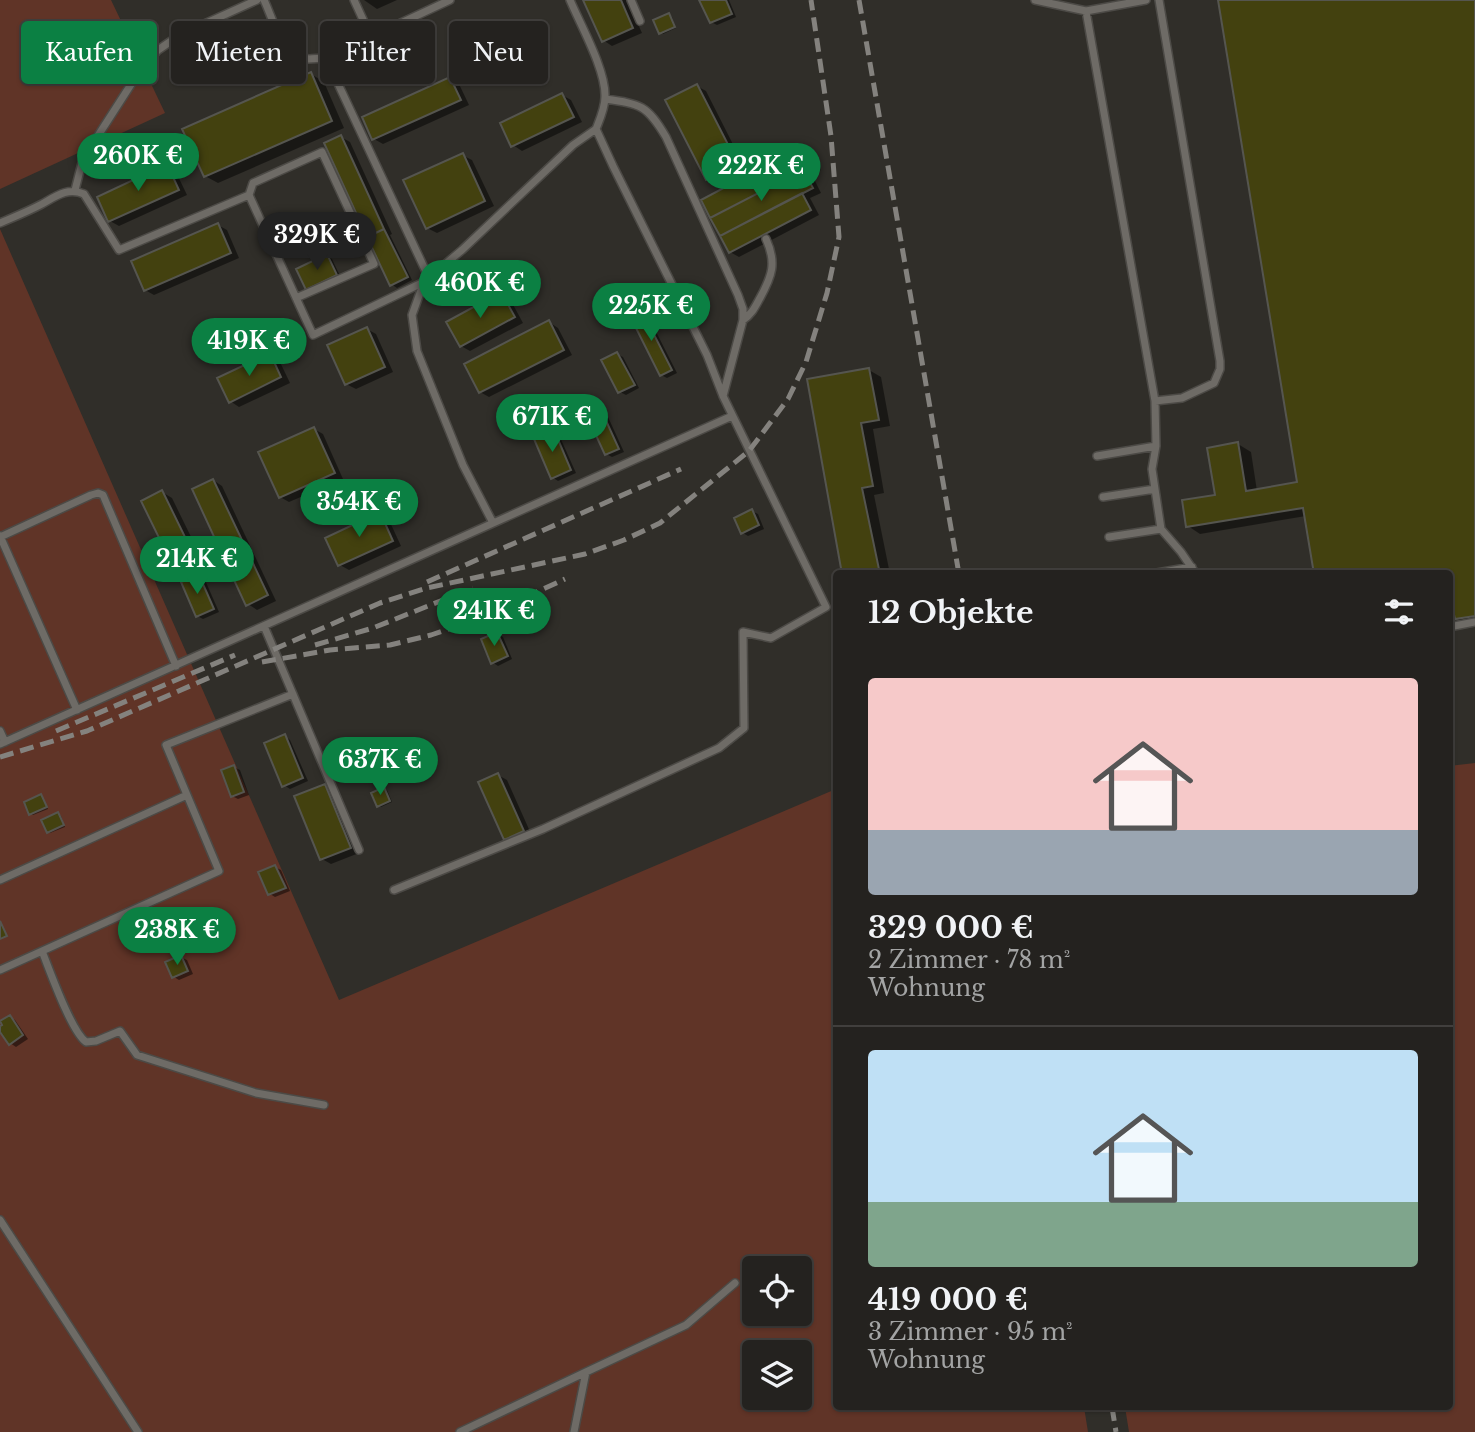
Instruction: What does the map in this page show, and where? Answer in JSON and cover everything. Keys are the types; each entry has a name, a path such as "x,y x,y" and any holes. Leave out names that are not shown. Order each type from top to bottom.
{"lane":[{"path":"75,190 83,159 139,72 158,50 180,35 257,0"},
{"path":"264,0 285,46 294,54 307,59 320,58"},
{"path":"354,0 364,21"},
{"path":"405,21 450,0"},
{"path":"296,298 374,264 322,152 253,183 249,195 296,298 313,335 426,280 462,250 573,145 596,129 605,99 604,84 570,0"},
{"path":"631,0 640,21"},
{"path":"1035,0 1086,11 1146,0"},
{"path":"1155,401 1182,398 1197,392 1214,383 1220,369 1159,0"},
{"path":"1086,11 1155,401 1156,446 1152,469 1161,529 1193,570"},
{"path":"338,84 426,280 412,315 417,351 463,465 493,523"},
{"path":"605,99 629,102 644,108 654,117 666,136 738,295 743,309 743,320 723,396"},
{"path":"394,890 543,829 719,748 744,729 743,632 771,638 826,607 596,129"},
{"path":"0,223 42,204 54,195 75,190 84,194 119,250 249,195"},
{"path":"743,320 752,313 770,279 772,251 766,239"},
{"path":"0,732 2,743 732,416"},
{"path":"1097,456 1156,446"},
{"path":"1103,497 1155,489"},
{"path":"77,710 0,537 91,495 103,495 176,666"},
{"path":"1109,537 1161,529"},
{"path":"1453,625 1475,622"},
{"path":"264,626 359,849"},
{"path":"0,970 219,871 166,745 293,694"},
{"path":"0,880 187,795"},
{"path":"42,951 73,1025 86,1042 96,1041 120,1031 137,1055 256,1093 324,1105"},
{"path":"0,1220 138,1432"},
{"path":"460,1432 686,1325 734,1283"},
{"path":"574,1432 586,1372"}],"shaded area":[{"path":"0,0 111,0 121,21 21,21 21,84 151,84 165,113 0,189"},
{"path":"0,229 339,1000 833,790 833,1410 1084,1410 1088,1432 0,1432"},
{"path":"1475,763 1475,1432 1129,1432 1125,1410 1453,1410 1453,766"}],"building":[{"path":"583,0 621,0 633,28 602,42"},
{"path":"699,0 726,0 732,14 710,23"},
{"path":"1218,0 1475,0 1475,616 1455,619 1453,570 1313,570 1303,508 1186,527 1182,500 1215,495 1207,448 1238,442 1246,491 1297,482"},
{"path":"669,13 675,27 659,34 653,20"},
{"path":"311,72 332,121 204,177 182,129 284,84 306,84 306,74"},
{"path":"449,77 449,84 453,84 461,100 372,140 362,117"},
{"path":"697,84 738,164 706,180 665,100"},
{"path":"562,93 574,117 511,147 500,123"},
{"path":"341,135 384,229 367,237 324,143"},
{"path":"803,146 813,165 710,218 701,200"},
{"path":"463,153 485,201 426,229 403,180"},
{"path":"167,164 179,190 108,222 97,197"},
{"path":"803,170 813,188 720,236 710,218"},
{"path":"802,193 811,210 729,253 720,236"},
{"path":"218,223 231,253 144,291 131,261"},
{"path":"384,229 408,277 390,286 367,237"},
{"path":"327,254 337,275 306,290 296,269"},
{"path":"501,292 515,317 460,347 446,322"},
{"path":"642,311 672,370 660,376 630,316"},
{"path":"549,320 564,350 479,393 464,364"},
{"path":"367,327 385,367 345,385 327,345"},
{"path":"617,352 635,385 618,393 601,360"},
{"path":"270,353 281,377 229,403 217,378"},
{"path":"869,368 879,420 861,423 873,486 862,488 879,570 841,570 807,379"},
{"path":"597,401 619,449 605,455 583,407"},
{"path":"314,427 335,473 279,498 258,452"},
{"path":"554,430 571,470 551,479 534,439"},
{"path":"213,479 268,595 246,606 192,489"},
{"path":"162,490 185,537 164,548 141,501"},
{"path":"752,509 759,525 741,534 734,518"},
{"path":"380,512 393,541 338,566 325,538"},
{"path":"199,575 214,609 196,617 181,582"},
{"path":"497,632 508,656 491,664 481,639"},
{"path":"285,734 303,778 282,787 264,743"},
{"path":"234,765 244,792 231,797 221,770"},
{"path":"498,773 524,831 504,840 478,782"},
{"path":"325,784 351,848 320,860 294,796"},
{"path":"384,787 390,801 377,807 371,793"},
{"path":"41,794 47,807 29,815 24,802"},
{"path":"58,812 64,825 47,833 41,820"},
{"path":"275,865 286,888 268,895 258,872"},
{"path":"0,921 7,936 0,939"},
{"path":"181,955 188,971 172,978 165,962"},
{"path":"10,1015 23,1035 9,1045 0,1032 0,1021"}],"railway":[{"path":"0,757 87,731 380,603 427,588 585,554 624,540 660,523 749,451 788,399 806,362 827,293 839,237 831,136 811,0"},
{"path":"859,0 958,570"},
{"path":"427,582 681,469"},
{"path":"262,662 330,650 390,645 431,635 473,621 565,579"},
{"path":"315,645 373,628 473,588"},
{"path":"56,731 235,655"},
{"path":"1112,1410 1116,1432"}]}
